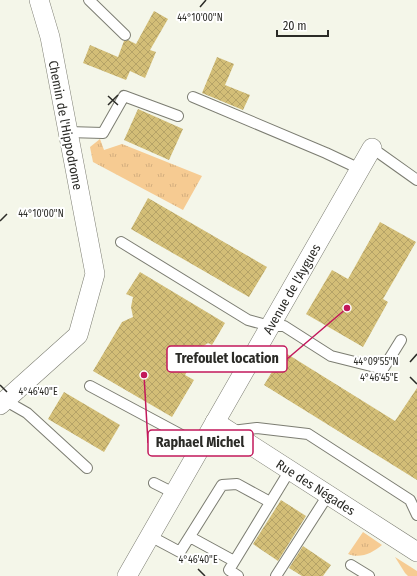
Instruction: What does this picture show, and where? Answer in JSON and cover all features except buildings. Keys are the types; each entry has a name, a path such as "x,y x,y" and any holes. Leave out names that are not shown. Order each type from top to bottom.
{"street":[{"name":"Chemin de l'Hippodrome","path":"3,403 78,335 95,274 50,38 39,0"},
{"name":"Avenue de l'Aygues","path":"128,576 202,446 223,426 270,326 372,148"},
{"name":"Rue des Négades","path":"223,426 328,495 416,550"}],"lane":[{"path":"89,0 125,35"},
{"path":"68,132 103,133 124,96 178,116"},
{"path":"193,97 326,153 360,169"},
{"path":"372,148 417,180"},
{"path":"121,242 248,320 270,326 284,326 332,356 383,369 401,340"},
{"path":"90,386 202,446"},
{"path":"3,403 27,413 87,468"},
{"path":"223,426 308,434 410,500 417,515"},
{"path":"238,576 229,570 290,470"},
{"path":"154,482 174,493"},
{"path":"150,536 180,552 222,485 237,484 270,502"},
{"path":"276,576 328,495"},
{"path":"190,536 234,561"},
{"path":"351,565 370,576"}],"green space":[{"path":"100,139 104,150 122,144 202,176 183,210 93,162 90,147"},
{"path":"363,532 382,545 366,554 357,556 348,554"},
{"path":"395,557 417,571 417,576 408,576"}],"place":[{"name":"Trefoulet location","path":"347,308"},
{"name":"Raphael Michel","path":"144,375"}]}
